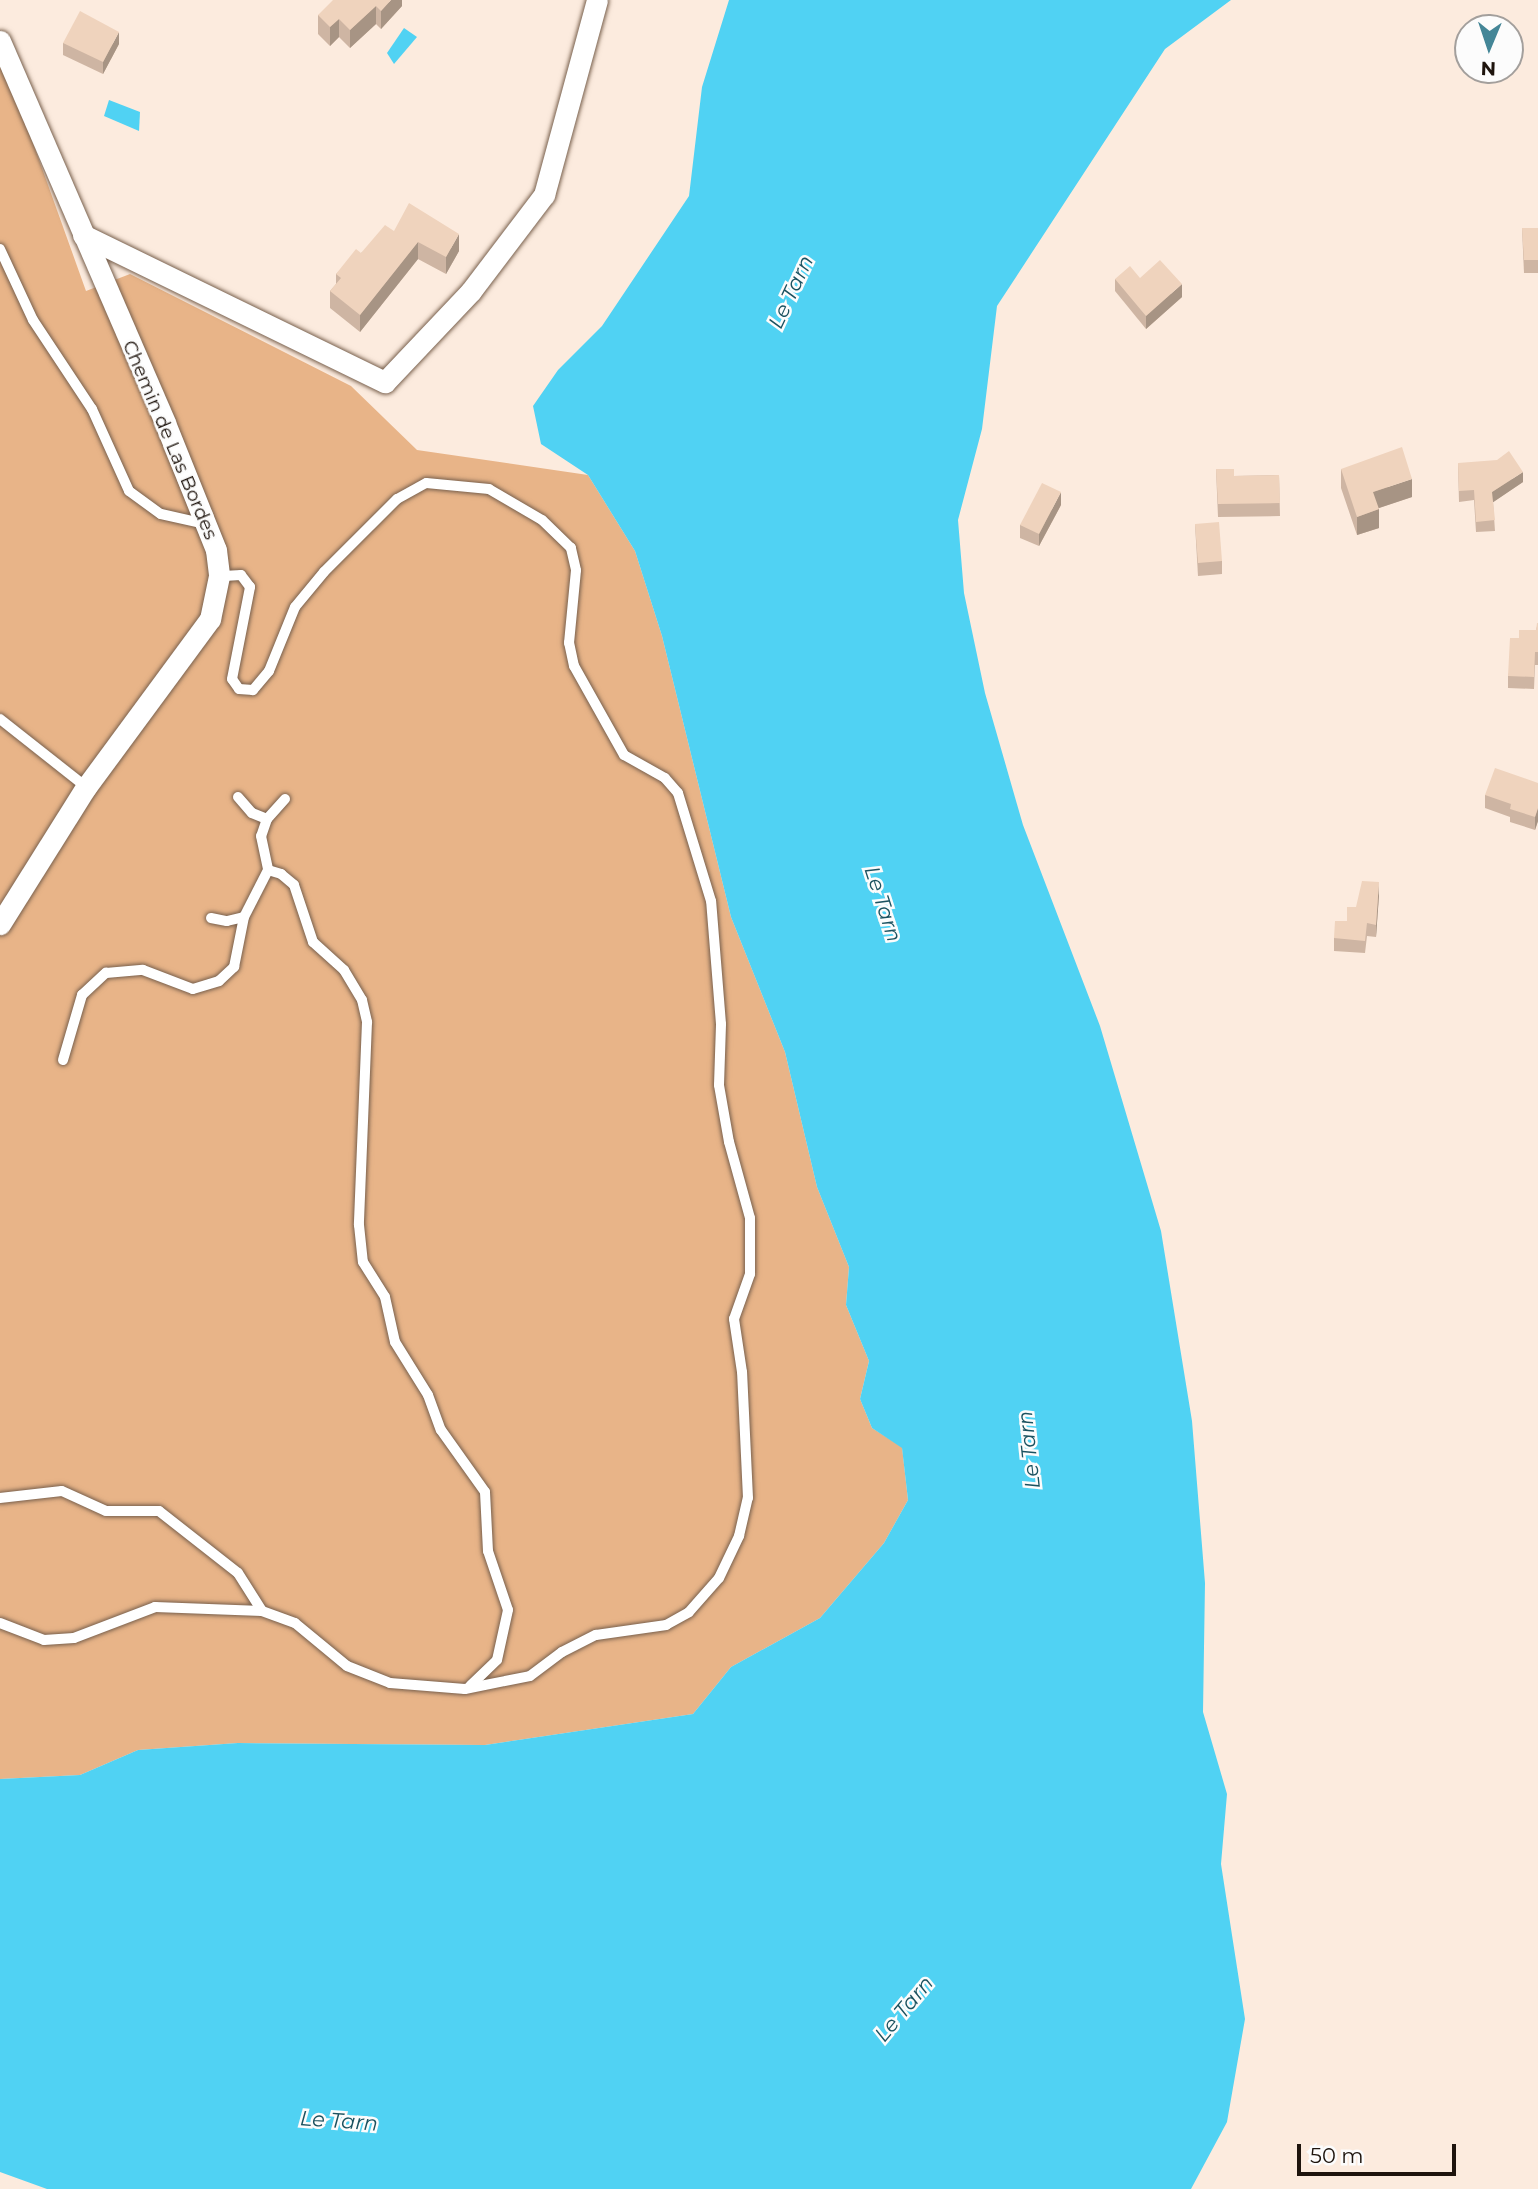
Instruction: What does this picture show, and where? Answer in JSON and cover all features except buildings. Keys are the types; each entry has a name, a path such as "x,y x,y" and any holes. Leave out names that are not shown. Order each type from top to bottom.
{"street":[{"path":"83,235 385,382 471,291 544,195 597,0"},
{"name":"Chemin de Las Bordes","path":"0,41 216,550 219,576 210,619 86,787 0,924"}],"lane":[{"path":"0,249 33,320 92,409 129,491 161,514 205,524"},
{"path":"0,1623 44,1640 74,1638 155,1607 262,1611 295,1623 347,1666 390,1683 465,1689 530,1676 562,1652 596,1635 666,1625 677,1618 719,1578 739,1536 748,1498 742,1373 734,1319 750,1274 750,1218 729,1142 719,1085 721,1024 711,901 678,793 665,778 624,755 574,666 569,643 576,570 571,548 542,520 489,489 453,483 426,483 397,499 295,607 269,671 253,690 239,689 232,679 250,587 241,575 219,576"},
{"path":"0,719 86,787"},
{"path":"238,797 252,813 267,819"},
{"path":"63,1060 74,1014 94,980 121,970 143,971 184,987 207,986 234,967 244,917 268,870 261,836 267,819 285,799"},
{"path":"268,870 282,874 294,885 313,942 344,970 362,1000 367,1022 359,1247 385,1297 395,1342 428,1395 452,1449 485,1492 488,1551 509,1610 497,1660 465,1689"},
{"path":"211,918 227,921 244,917"},
{"path":"0,1498 62,1491 106,1511 159,1511 238,1573 262,1611"}],"shaded area":[{"path":"0,51 86,291 130,274 351,386 417,450 588,475 635,551 662,636 731,917 785,1052 817,1187 849,1267 846,1305 869,1361 860,1399 872,1428 902,1447 908,1500 884,1543 820,1618 731,1667 693,1714 485,1745 238,1743 138,1750 80,1775 0,1779"}],"water":[{"name":"Le Tarn","path":"729,0 1231,0 1165,49 997,306 982,429 958,520 964,593 985,693 1023,825 1100,1026 1161,1231 1192,1421 1205,1583 1203,1712 1227,1794 1221,1864 1245,2019 1227,2122 1191,2189 47,2189 0,2172 0,1779 80,1775 138,1750 238,1743 485,1745 693,1714 731,1667 820,1618 884,1543 908,1500 902,1448 872,1428 860,1399 869,1361 846,1305 849,1267 817,1187 785,1052 731,917 662,636 635,551 588,475 541,444 533,406 558,370 602,326 689,196 702,87"},
{"path":"404,28 417,37 394,64 387,53"},
{"path":"109,100 140,112 139,131 104,116"}]}
